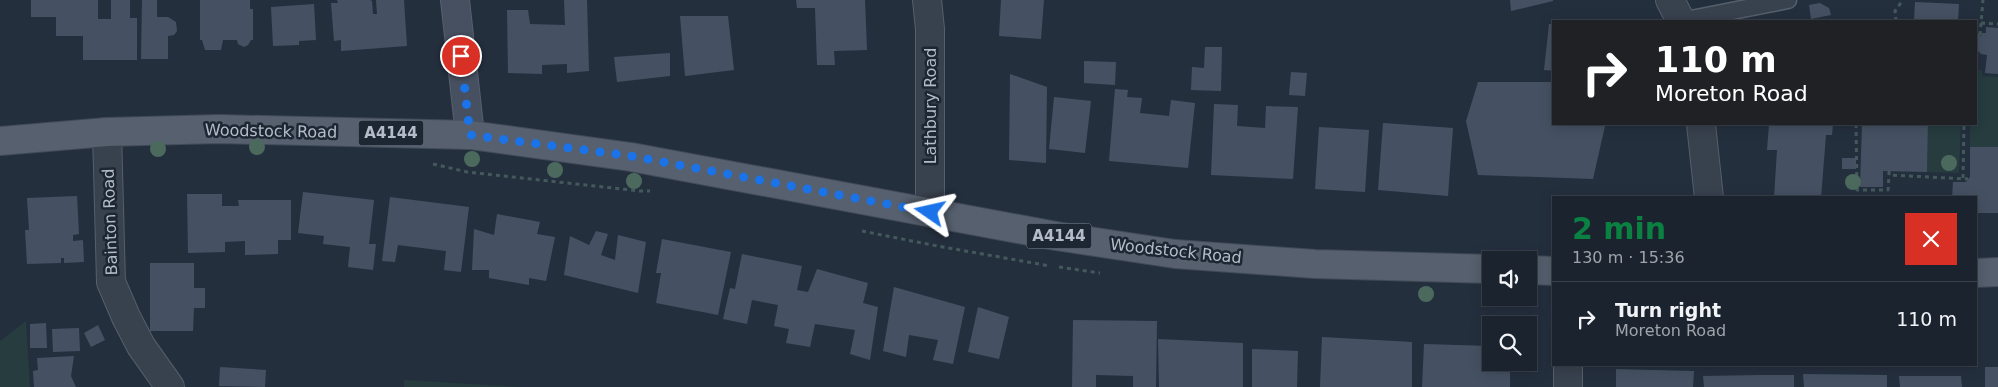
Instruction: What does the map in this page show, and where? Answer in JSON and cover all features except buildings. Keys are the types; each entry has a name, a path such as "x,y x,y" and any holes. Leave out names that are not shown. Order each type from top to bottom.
{"main road":[{"path":"455,0 470,135"},
{"name":"Woodstock Road","path":"0,141 107,132 219,129 470,135 631,156 1056,236 1175,254 1315,264 1482,269"},
{"path":"1537,270 1552,271"},
{"path":"1977,273 1998,272"}],"street":[{"name":"Lathbury Road","path":"927,0 930,29 930,212"},
{"path":"1670,0 1680,20"},
{"path":"1701,125 1709,196"},
{"name":"Bainton Road","path":"107,132 111,282 141,346 170,387"},
{"path":"1568,366 1568,387"}],"lane":[{"path":"1686,20 1788,0"}],"path":[{"path":"1896,20 1894,11 1903,0"},
{"path":"1980,35 1983,0"},
{"path":"1981,23 1997,25"},
{"path":"1856,125 1857,190 1888,190 1889,173 1968,179"},
{"path":"1963,178 1964,125"},
{"path":"428,163 467,172 640,191 657,191"}],"green space":[{"path":"1977,70 1982,70 1982,76 1998,77 1998,147 1970,147 1970,125 1977,125"},
{"path":"1928,125 1961,125 1959,173 1927,172"},
{"path":"26,321 30,387 0,387 0,341"},
{"path":"404,380 521,387 404,387"}],"route":[{"path":"461,56 470,135 631,156 930,212"}]}
